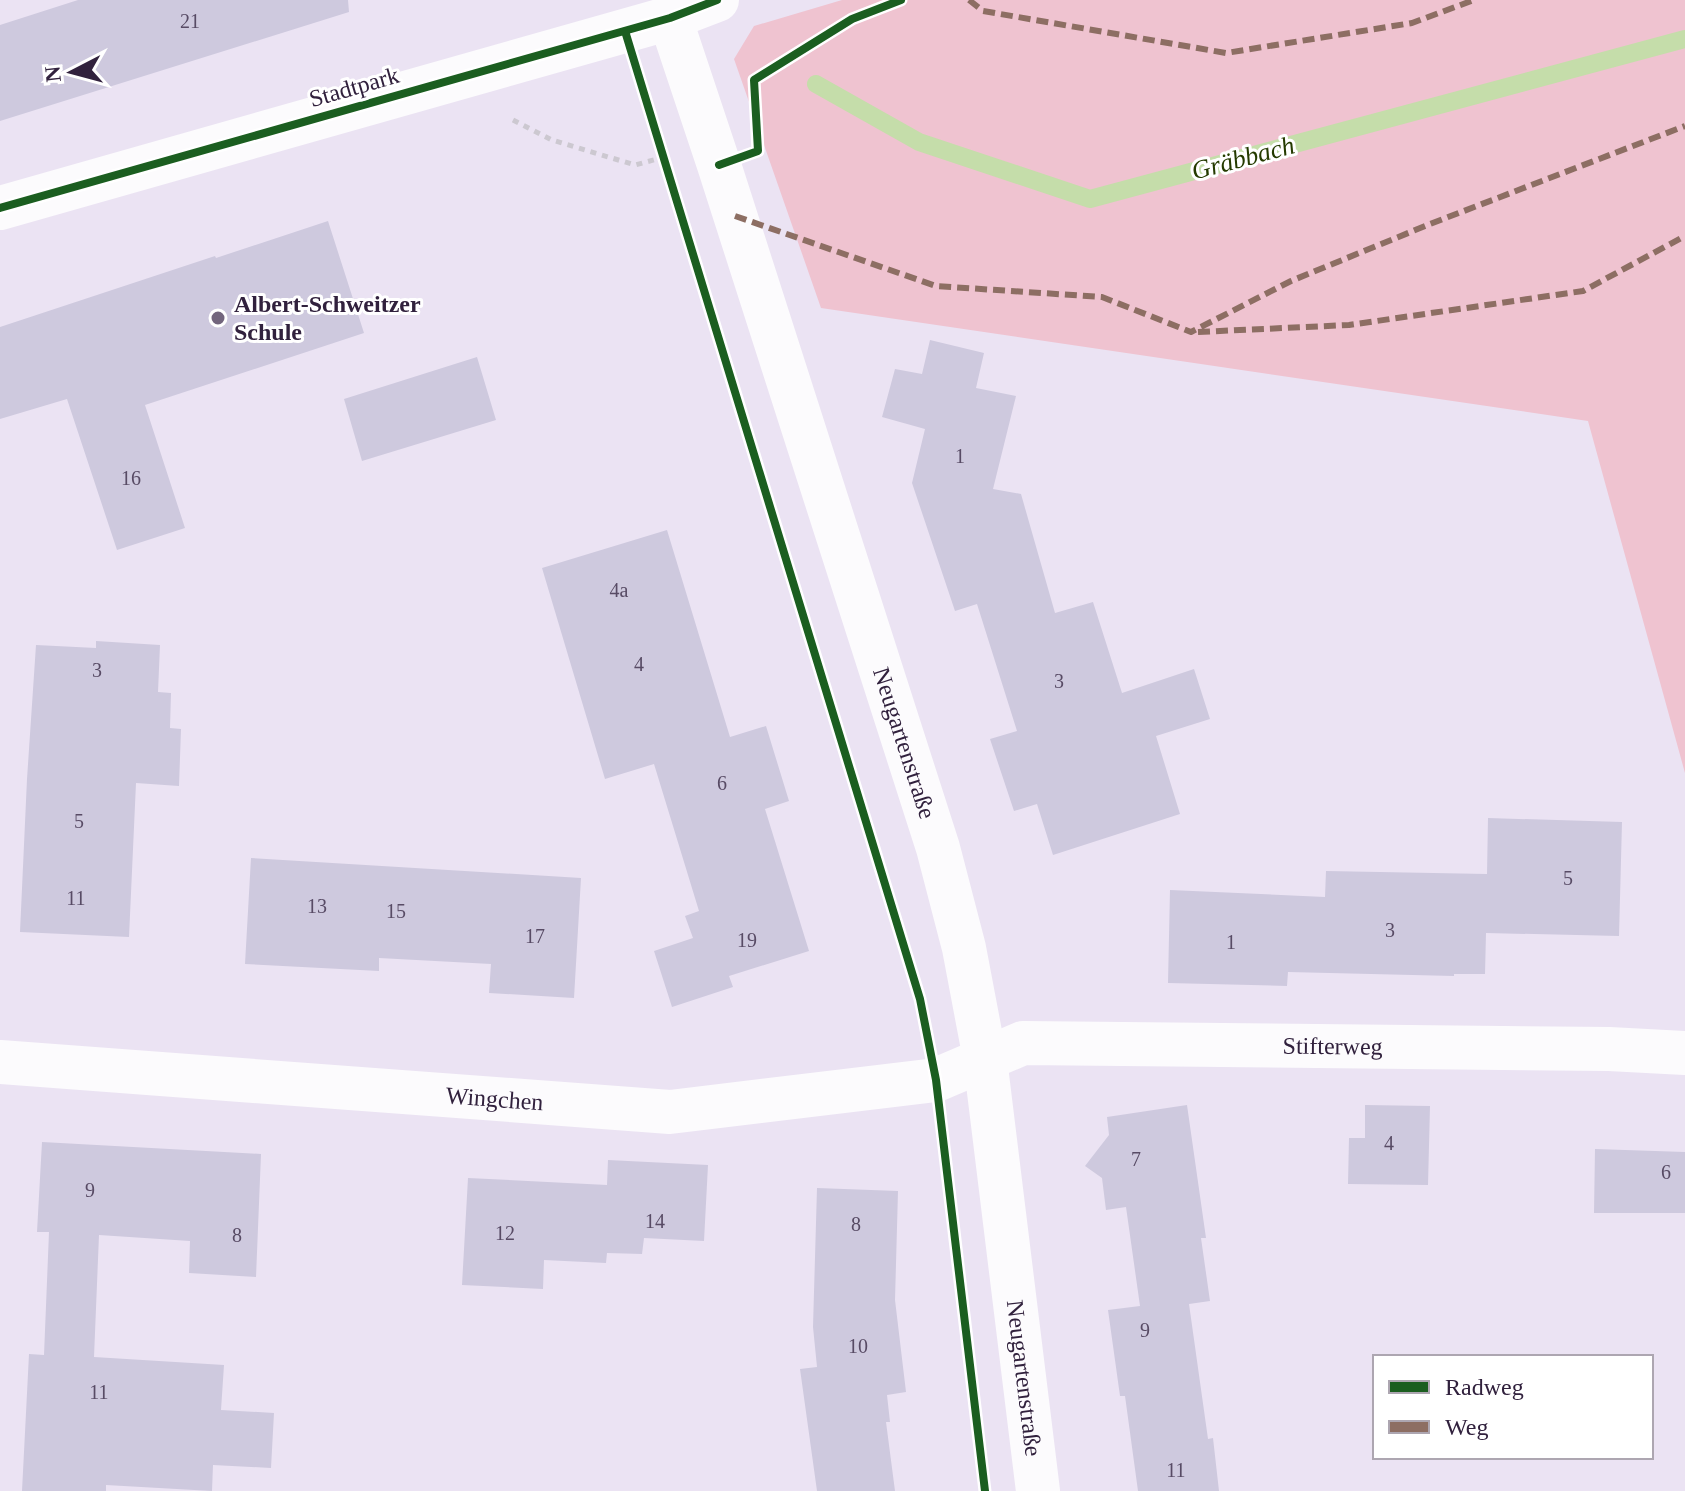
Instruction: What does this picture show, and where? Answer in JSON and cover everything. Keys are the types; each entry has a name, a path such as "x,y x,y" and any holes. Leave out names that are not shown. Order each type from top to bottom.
{"street":[{"name":"Stadtpark","path":"0,208 670,18 717,0"},
{"name":"Neugartenstraße","path":"670,18 938,848 964,948 985,1059 1038,1491"},
{"name":"Stifterweg","path":"985,1059 1023,1043 1609,1049 1685,1053"},
{"name":"Wingchen","path":"0,1062 670,1112 936,1080 985,1059"}],"path":[{"path":"493,68 513,121 552,140 635,165 661,158 670,178"},
{"path":"661,149 670,178"},
{"path":"670,178 719,165"}],"shaded area":[{"path":"842,0 1685,0 1685,773 1588,421 821,308 734,59 754,26"}],"building":[{"path":"78,0 348,0 349,12 0,121 0,25"},
{"name":"Albert-Schweitzer Schule","path":"328,221 364,333 145,405 185,528 117,550 67,399 0,419 0,327"},
{"path":"930,340 984,353 976,388 1016,396 993,489 1021,494 1055,613 1093,602 1122,693 1194,669 1210,719 1156,736 1180,814 1053,855 1037,804 1014,811 990,739 1017,731 977,604 955,611 912,483 925,429 882,417 895,369 922,374"},
{"path":"477,357 496,420 362,461 344,399"},
{"path":"667,530 730,737 766,726 789,801 765,809 809,951 729,976 733,987 672,1007 654,951 693,938 685,916 699,911 654,764 605,779 542,568"},
{"path":"96,641 160,645 158,692 171,693 170,728 181,729 179,786 136,783 129,937 20,932 36,645 96,648"},
{"path":"1488,818 1622,822 1619,936 1486,933 1485,974 1288,972 1287,986 1168,983 1170,890 1325,897 1326,871 1487,874"},
{"path":"251,858 581,878 574,998 489,993 491,964 379,958 379,971 245,964"},
{"path":"1187,1105 1206,1238 1201,1238 1210,1301 1189,1304 1208,1439 1213,1438 1219,1491 1138,1491 1125,1396 1120,1396 1108,1310 1140,1306 1126,1207 1106,1210 1102,1178 1085,1166 1109,1135 1107,1117"},
{"path":"1365,1105 1430,1106 1428,1185 1348,1184 1349,1138 1365,1138"},
{"path":"42,1142 261,1154 256,1277 189,1273 190,1241 99,1235 94,1357 224,1365 221,1410 274,1413 271,1468 213,1465 212,1491 106,1485 106,1491 22,1491 29,1354 44,1355 49,1232 37,1232"},
{"path":"1595,1149 1685,1152 1685,1213 1594,1213"},
{"path":"608,1160 708,1165 704,1241 644,1238 642,1254 607,1253 606,1263 544,1260 543,1289 462,1285 468,1178 607,1185"},
{"path":"817,1188 898,1191 895,1300 906,1392 887,1395 890,1422 886,1422 895,1491 817,1491 800,1369 817,1367 813,1327"}],"waterway":[{"name":"Gräbbach","path":"816,84 919,142 1090,199 1685,39"}],"marked path":[{"path":"969,0 983,11 1226,53 1412,23 1474,0"},
{"path":"735,216 936,286 1102,297 1191,332 1291,281 1685,126"},
{"path":"1198,332 1349,325 1583,291 1685,236"}],"cycle path":[{"path":"0,208 670,18 717,0"},
{"path":"719,165 758,151 754,80 852,19 901,0"},
{"path":"625,31 920,999 936,1080 985,1491"}],"place":[{"name":"Albert-Schweitzer Schule","path":"218,318"}]}
